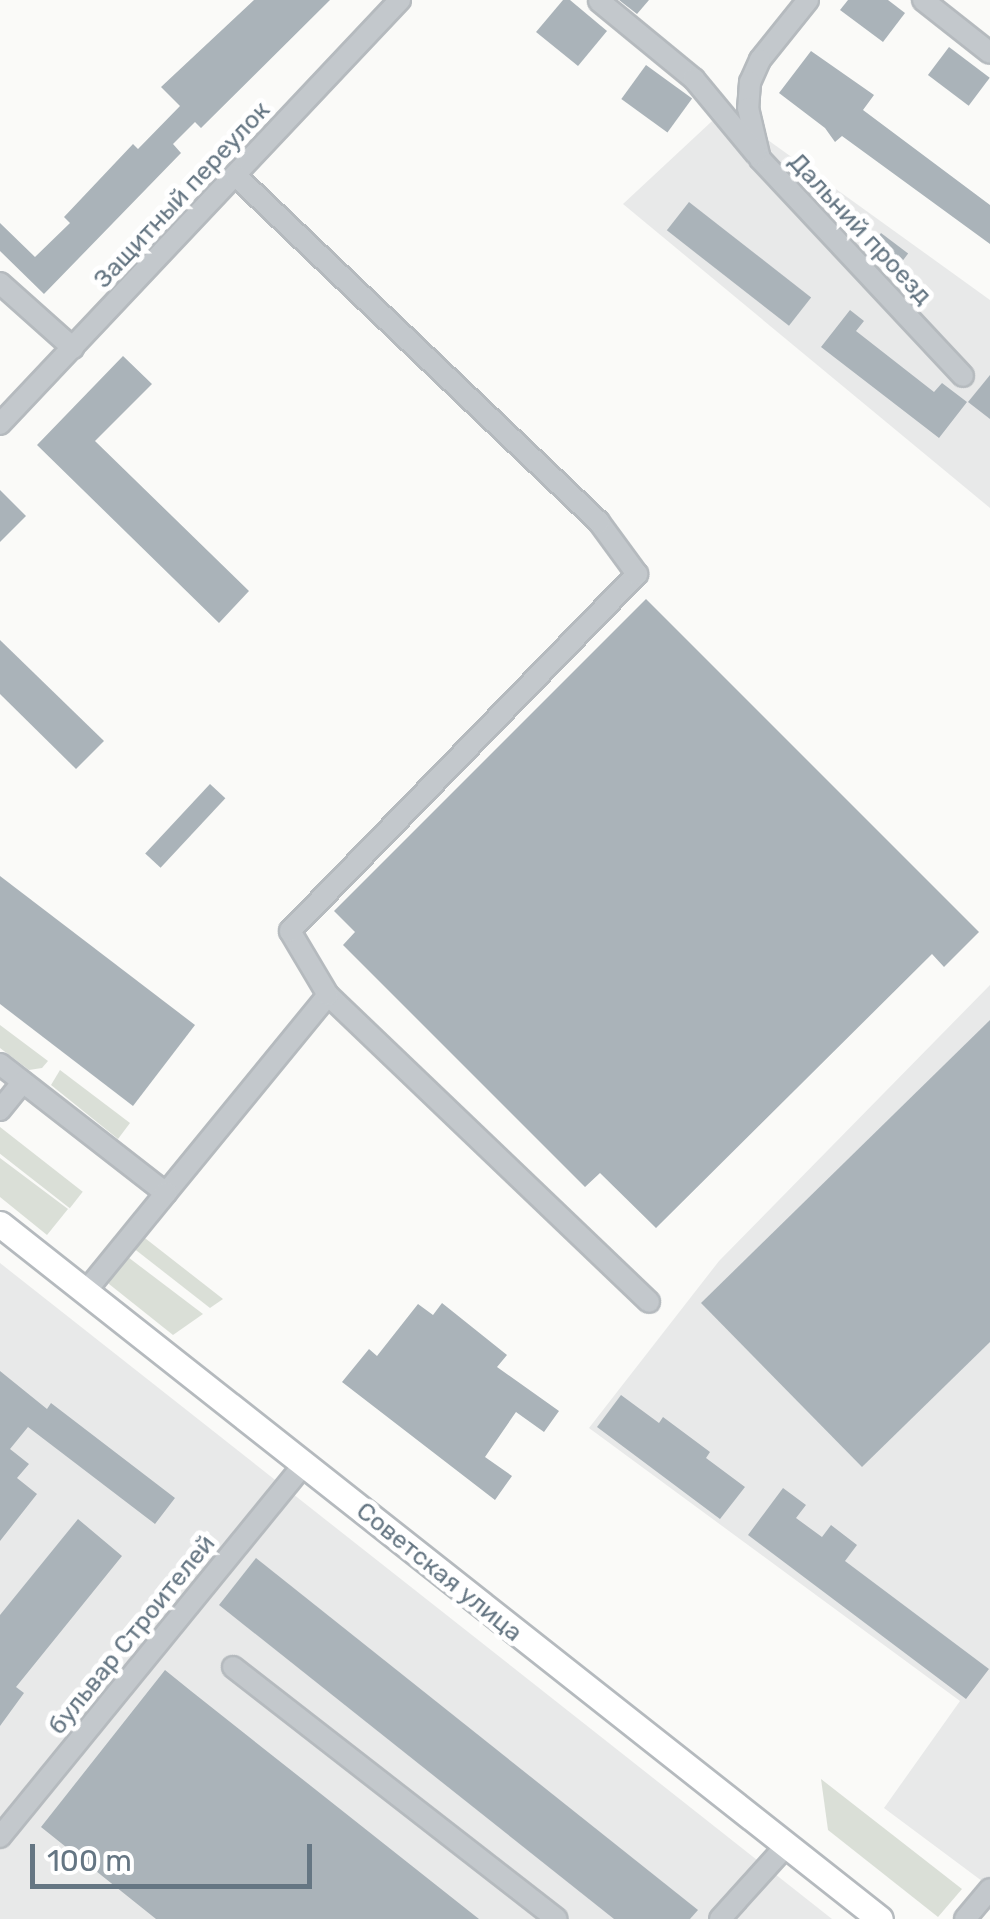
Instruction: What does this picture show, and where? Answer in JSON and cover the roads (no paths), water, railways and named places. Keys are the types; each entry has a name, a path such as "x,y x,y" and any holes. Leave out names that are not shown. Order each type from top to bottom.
{"main road":[{"name":"Советская улица","path":"0,1224 880,1919"}],"street":[{"name":"Защитный переулок","path":"0,424 400,0"},
{"name":"Дальний проезд","path":"808,0 760,60 750,82 748,108 760,159 963,376"},
{"path":"923,0 990,53"},
{"path":"599,1 694,79 760,159"},
{"path":"236,176 600,522 638,574 290,930 328,994 649,1302"},
{"path":"0,282 73,348"},
{"path":"86,1291 328,994"},
{"path":"0,1064 166,1193"},
{"path":"0,1110 23,1082"},
{"name":"бульвар Строителей","path":"0,1838 304,1464"},
{"path":"233,1666 557,1919"},
{"path":"720,1919 786,1846"},
{"path":"965,1919 990,1889"}]}
